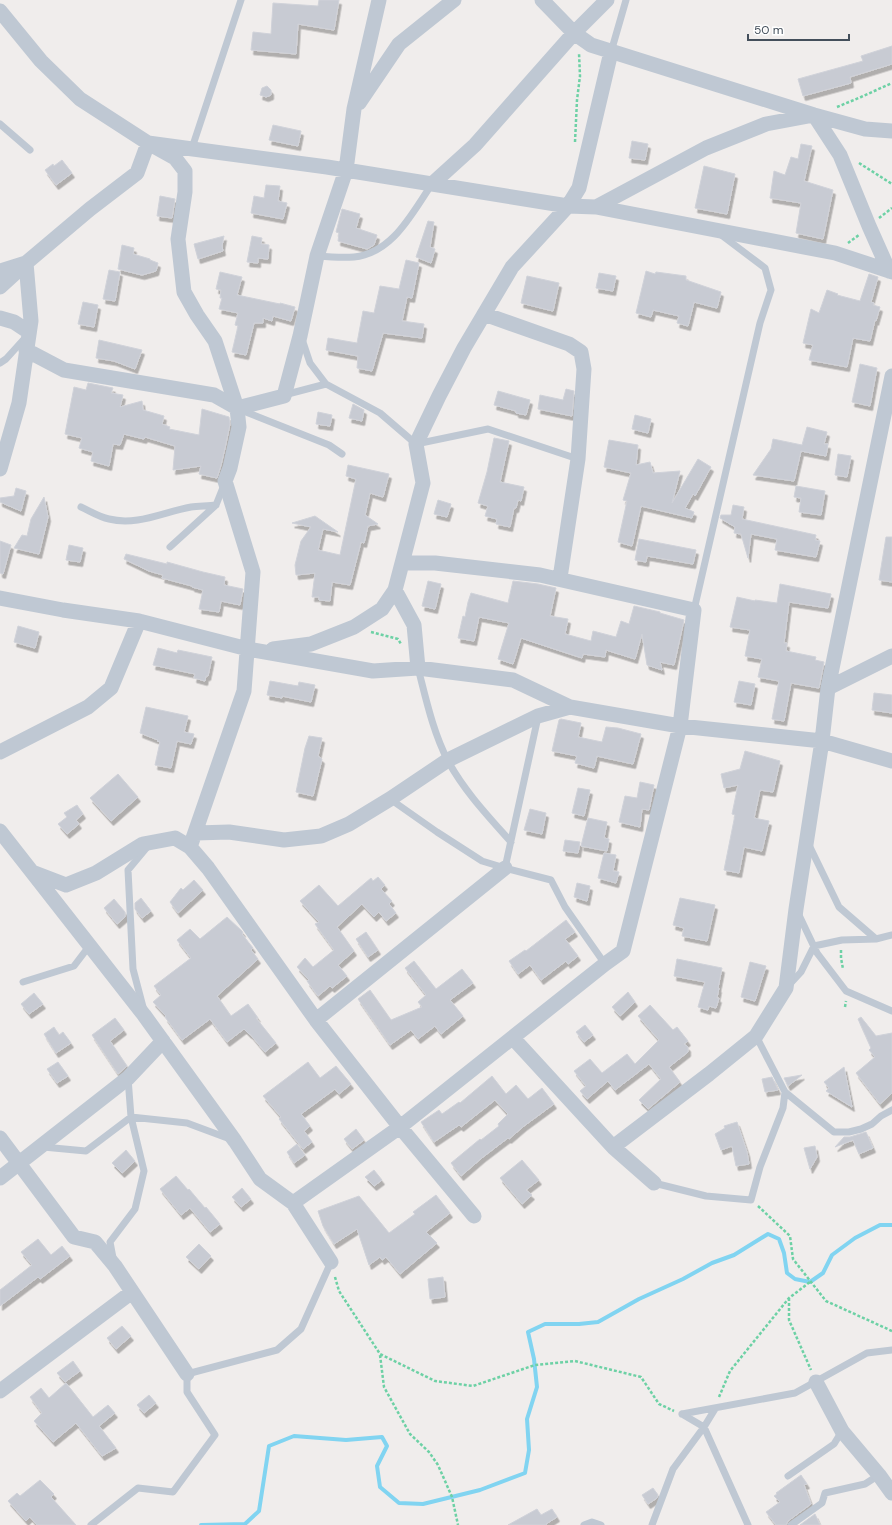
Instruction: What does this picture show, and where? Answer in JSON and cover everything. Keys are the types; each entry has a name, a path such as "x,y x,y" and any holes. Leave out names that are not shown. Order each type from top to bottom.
{"street":[{"path":"26,350 64,370 214,395 237,408 284,396 300,336 317,256 346,170 354,110 379,0"},
{"path":"354,110 399,44 454,0"},
{"path":"542,0 572,35 591,45 814,115 865,129 892,131"},
{"path":"432,184 475,145 572,35 607,0"},
{"path":"0,11 41,61 80,99 175,158 184,171 185,192 178,239 184,292 197,315 215,341 237,408 239,427 230,468 225,481 253,572 254,650 244,692 190,847"},
{"path":"254,650 311,644 354,627 382,609 395,590 404,563 423,483 416,444 439,396 484,314 512,267 568,206 579,188 611,52"},
{"path":"814,115 840,154 869,226 891,272"},
{"path":"596,207 706,148 766,124 814,115"},
{"path":"148,142 346,170 568,206 596,207 835,254 891,272"},
{"path":"0,287 90,209 137,173 148,142"},
{"path":"0,272 26,263"},
{"path":"0,469 19,403 31,321 26,263"},
{"path":"484,314 569,344 581,352 584,369 578,459 560,578"},
{"path":"0,318 14,322 29,332"},
{"path":"613,1147 756,1036 786,988 796,909 822,741 828,688 889,406 892,376"},
{"path":"293,1203 400,1127 623,951 680,726 694,610 560,578 435,563 404,563"},
{"path":"395,590 414,625 418,668"},
{"path":"0,598 63,610 139,621 254,650 373,671 418,668 513,680 570,707 680,726 822,741 892,761"},
{"path":"0,752 88,707 111,688 139,621"},
{"path":"828,688 892,656"},
{"path":"196,833 229,832 284,840 321,836 349,824 390,799 448,760 538,716 570,707"},
{"path":"0,831 144,1015 235,1141 260,1179 293,1203 331,1262"},
{"path":"32,872 66,885 96,873 143,844 175,838 190,847 208,868 316,1020 400,1127 474,1216"},
{"path":"316,1020 505,868"},
{"path":"513,1038 613,1147 654,1183"},
{"path":"0,1178 39,1146 128,1078 163,1042"},
{"path":"0,1138 74,1237 95,1242 115,1266 187,1374"},
{"path":"0,1391 132,1292"},
{"path":"816,1382 842,1431 892,1493"}],"lane":[{"path":"192,148 241,0"},
{"path":"611,52 626,0"},
{"path":"0,124 30,150"},
{"path":"317,256 354,257 368,255 387,244 400,231 432,184"},
{"path":"694,610 760,323 771,290 765,268 714,230"},
{"path":"0,363 14,351 29,332"},
{"path":"300,336 310,363 326,384 380,413 416,444 488,429 578,459"},
{"path":"284,396 326,384"},
{"path":"237,408 329,445 342,454"},
{"path":"170,547 216,505 225,481"},
{"path":"81,507 98,516 130,521 151,518 191,507 216,505"},
{"path":"418,668 432,720 448,760 470,796 511,842"},
{"path":"505,868 538,716"},
{"path":"390,799 482,861 551,880 565,907 605,964"},
{"path":"807,841 839,908 876,939"},
{"path":"144,1015 133,969 128,870 151,842"},
{"path":"796,909 817,953 846,991 892,1012"},
{"path":"814,946 842,940 876,939 892,935"},
{"path":"23,982 74,966 90,945"},
{"path":"786,988 801,972 814,946"},
{"path":"756,1036 785,1092 834,1132 849,1132 861,1129 892,1110"},
{"path":"115,1266 110,1242 135,1210 144,1171 131,1117 128,1078"},
{"path":"654,1183 706,1196 751,1200 760,1167 783,1108 785,1092"},
{"path":"39,1146 86,1151 131,1117 187,1123 235,1141"},
{"path":"91,1525 138,1488 173,1492 215,1435 186,1392 187,1374 277,1350 301,1329 331,1262"},
{"path":"682,1414 795,1393 867,1353 892,1350"},
{"path":"652,1525 673,1469 704,1427 715,1409"},
{"path":"682,1414 704,1427 748,1525"},
{"path":"788,1476 834,1444 842,1431"},
{"path":"791,1525 822,1503 825,1493 865,1484 879,1475"},
{"path":"584,1525 592,1522 601,1525"}],"path":[{"path":"572,35 579,53 580,76 574,146"},
{"path":"814,115 892,83"},
{"path":"840,154 865,166 892,184"},
{"path":"354,627 398,639 402,645"},
{"path":"842,940 841,958 846,991 845,1007"},
{"path":"751,1200 790,1236 793,1259 826,1301 892,1331"},
{"path":"331,1262 339,1291 380,1354 384,1387 410,1434 429,1452 438,1465 452,1497 458,1525"},
{"path":"715,1409 730,1371 789,1298 810,1282"},
{"path":"789,1298 789,1320 816,1382"},
{"path":"380,1354 435,1380 473,1386 535,1365 575,1362 641,1377 659,1404 682,1414"}],"building":[{"path":"319,0 339,0 334,30 298,24 296,54 251,50 253,32 271,34 273,3 318,6"},
{"path":"892,46 892,64 850,77 851,83 803,96 798,79 863,61 861,56"},
{"path":"267,86 271,90 271,95 266,97 260,95 262,88"},
{"path":"273,125 301,131 298,146 269,140"},
{"path":"632,141 648,144 645,160 629,158"},
{"path":"801,144 812,146 804,181 833,190 823,239 796,233 801,203 770,198 774,171 785,175 791,157 798,159"},
{"path":"62,160 72,173 56,185 45,170"},
{"path":"704,166 735,174 727,214 695,208"},
{"path":"266,185 280,186 278,201 287,203 283,219 251,213 254,196 264,198"},
{"path":"160,196 175,199 172,218 157,216"},
{"path":"342,209 360,214 356,228 377,235 374,245 367,249 338,241 339,233 336,232"},
{"path":"428,221 434,222 430,247 435,249 431,263 416,257"},
{"path":"224,236 222,246 223,251 198,259 194,244"},
{"path":"252,236 262,238 261,244 269,245 268,259 258,258 258,263 247,262"},
{"path":"122,245 134,248 133,254 158,263 156,271 142,275 118,269"},
{"path":"406,260 419,263 412,298 407,297 402,321 424,324 422,338 383,333 372,371 357,368 358,356 326,350 328,338 357,343 363,311 374,313 380,286 399,289"},
{"path":"109,270 120,272 115,301 103,299"},
{"path":"646,271 655,274 656,272 686,276 686,280 721,292 717,308 694,302 688,326 677,323 679,316 653,310 651,317 636,313"},
{"path":"220,272 242,277 237,295 295,307 291,321 273,316 272,321 263,318 263,323 254,323 246,355 232,352 238,326 235,325 238,313 219,309 222,298 220,298 221,290 216,289"},
{"path":"599,273 616,276 613,291 596,288"},
{"path":"869,274 878,277 871,302 874,303 873,305 880,307 870,341 853,338 847,367 809,360 813,345 803,343 811,309 819,313 827,290 838,294 837,295 860,301"},
{"path":"527,276 559,283 553,311 521,303"},
{"path":"83,302 98,305 94,327 78,324"},
{"path":"99,340 142,350 135,369 114,361 96,358"},
{"path":"860,364 877,368 870,406 852,402"},
{"path":"88,383 113,388 111,393 123,395 120,407 142,401 143,410 164,416 162,424 170,427 169,429 199,435 202,409 229,417 230,424 217,478 199,474 201,466 173,470 175,446 145,437 144,439 124,434 120,445 113,444 109,466 91,461 93,452 79,448 82,438 65,434 74,387 86,390"},
{"path":"566,389 574,391 572,416 538,409 540,395 563,400"},
{"path":"498,391 530,400 526,415 494,405"},
{"path":"353,404 364,410 362,421 349,418"},
{"path":"318,412 332,415 330,426 316,424"},
{"path":"635,415 651,419 648,433 632,429"},
{"path":"807,427 827,432 824,444 828,444 826,456 801,451 794,481 753,475 771,449 773,439 802,445"},
{"path":"494,438 509,441 500,482 524,487 521,501 518,500 516,508 514,508 510,527 496,524 497,519 485,516 488,506 478,503 487,472"},
{"path":"609,440 638,445 636,465 650,462 653,473 680,471 672,503 698,459 711,467 695,496 693,494 685,508 694,512 692,518 641,506 632,546 618,542 627,501 623,500 631,473 604,467"},
{"path":"838,454 851,456 847,477 835,475"},
{"path":"348,465 389,474 383,497 370,493 365,515 378,524 368,526 364,543 361,542 350,585 332,582 330,601 319,600 319,597 312,597 315,573 296,575 295,565 301,541 311,527 292,523 315,516 338,532 323,529 318,550 340,555 356,479 346,476"},
{"path":"796,486 825,491 821,515 799,512 801,498 794,497"},
{"path":"16,488 26,491 21,511 0,502 0,498 14,496"},
{"path":"44,497 48,517 39,554 14,548 22,535 27,536 31,519"},
{"path":"438,500 451,504 447,517 434,514"},
{"path":"733,505 744,507 742,519 816,535 815,540 820,541 816,557 775,550 777,539 751,534 748,558 741,534 734,533 735,527 720,518 721,515 731,515"},
{"path":"886,537 892,537 892,582 879,580"},
{"path":"639,539 696,550 693,564 647,556 646,562 635,560"},
{"path":"0,541 11,545 3,574 0,573"},
{"path":"69,545 83,548 80,562 66,560"},
{"path":"126,554 167,564 167,562 225,577 224,585 243,589 240,605 221,601 219,612 199,609 203,590 162,578 163,575 149,571 124,559"},
{"path":"428,581 441,584 435,609 422,606"},
{"path":"513,581 556,588 550,616 568,619 565,634 591,641 593,631 616,637 621,621 629,624 634,606 660,612 684,620 674,665 660,662 662,670 647,665 642,634 635,659 606,650 605,657 583,654 582,658 521,638 513,664 498,659 509,623 479,617 474,641 458,638 463,616 465,617 471,593 508,603"},
{"path":"780,584 831,594 828,608 789,602 784,643 787,643 786,651 816,657 815,660 824,662 819,688 791,683 784,721 772,719 779,681 758,677 762,659 745,656 750,630 730,627 737,597 755,601 777,603"},
{"path":"18,626 39,632 35,648 14,642"},
{"path":"158,648 177,653 178,650 212,657 208,676 206,676 205,681 194,678 195,674 153,665"},
{"path":"270,681 298,686 299,682 315,685 311,702 282,696 282,698 267,695"},
{"path":"739,681 755,684 751,705 734,702"},
{"path":"874,693 892,695 892,713 872,710"},
{"path":"146,707 188,716 184,732 194,734 191,744 177,741 171,768 155,765 160,742 140,733"},
{"path":"561,719 581,723 578,737 602,742 606,727 618,728 641,734 633,764 597,756 594,768 575,763 577,756 552,751 559,720"},
{"path":"309,736 322,738 318,756 322,759 313,796 296,792"},
{"path":"745,751 780,761 773,792 760,790 754,818 769,821 762,851 744,847 739,873 724,870 735,815 732,814 738,785 724,788 721,774 740,769"},
{"path":"118,774 138,797 111,821 90,798"},
{"path":"640,782 654,785 649,810 642,809 640,827 619,822 625,796 637,798"},
{"path":"578,788 590,790 584,816 572,813"},
{"path":"77,805 83,814 76,820 79,824 67,834 58,824 67,817 64,813"},
{"path":"530,809 546,813 542,834 524,830"},
{"path":"588,818 607,822 604,838 609,839 607,851 581,846"},
{"path":"565,840 580,842 578,853 563,851"},
{"path":"604,853 616,855 613,871 619,872 616,883 598,878"},
{"path":"378,877 385,885 381,889 392,901 389,904 396,913 386,921 379,912 374,917 362,904 337,927 354,951 338,965 347,976 332,988 330,986 318,996 307,981 309,980 297,967 305,958 313,967 334,950 315,924 319,922 300,901 319,885 338,906 371,878 373,881"},
{"path":"194,880 203,890 178,913 170,902 181,888 183,890"},
{"path":"577,883 590,886 587,901 574,897"},
{"path":"141,898 151,911 142,918 135,909 135,903"},
{"path":"680,898 715,905 707,941 682,936 684,928 673,925"},
{"path":"114,899 125,912 125,917 117,924 104,908"},
{"path":"227,917 242,931 242,934 253,948 251,950 258,959 217,996 231,1016 248,1004 258,1018 256,1018 276,1043 265,1052 244,1029 227,1042 210,1019 182,1040 165,1017 166,1016 153,1002 161,995 154,986 191,958 177,940 190,929 200,939"},
{"path":"566,920 575,932 565,939 578,956 568,964 566,961 541,980 530,965 518,974 509,961 525,950 526,951"},
{"path":"366,932 378,950 368,957 356,939"},
{"path":"677,959 722,968 717,998 719,998 716,1008 709,1006 708,1010 698,1007 705,982 674,976"},
{"path":"414,961 436,989 462,969 473,983 450,1000 463,1016 441,1034 435,1026 418,1039 411,1030 390,1045 358,999 370,990 391,1020 422,1007 418,1002 426,995 405,968"},
{"path":"750,962 766,966 755,1001 741,997"},
{"path":"628,992 635,1002 620,1016 612,1007"},
{"path":"34,993 43,1004 29,1014 21,1004"},
{"path":"650,1005 673,1030 677,1027 688,1041 684,1044 688,1047 688,1052 669,1067 680,1082 648,1109 639,1100 661,1079 649,1064 615,1090 608,1081 587,1099 580,1091 586,1086 574,1071 590,1059 602,1073 627,1054 635,1064 659,1040 638,1016"},
{"path":"861,1017 876,1036 892,1033 892,1093 880,1104 856,1073 875,1057 869,1050 871,1048 858,1019"},
{"path":"115,1018 124,1030 110,1041 127,1066 118,1074 92,1035"},
{"path":"585,1025 593,1035 584,1042 576,1032"},
{"path":"54,1027 59,1035 63,1032 71,1043 56,1053 44,1034"},
{"path":"58,1062 68,1076 57,1083 47,1069"},
{"path":"308,1062 320,1078 336,1066 351,1084 339,1094 335,1089 301,1114 310,1126 304,1131 312,1142 303,1149 279,1119 281,1117 263,1096"},
{"path":"844,1067 852,1107 826,1091 829,1088 824,1082"},
{"path":"802,1075 788,1086 784,1078"},
{"path":"492,1076 506,1094 516,1085 528,1099 542,1088 554,1104 483,1157 461,1176 451,1163 480,1139 481,1140 499,1126 498,1124 508,1114 495,1100 461,1127 459,1125 434,1142 421,1122 439,1110 442,1114 459,1102 460,1103"},
{"path":"772,1077 778,1090 765,1092 762,1079"},
{"path":"737,1122 747,1152 749,1164 736,1166 732,1146 721,1150 715,1134 725,1128 724,1126"},
{"path":"356,1129 364,1140 352,1149 344,1139"},
{"path":"866,1132 873,1148 859,1154 853,1140 835,1147 844,1137 850,1137"},
{"path":"297,1144 305,1155 294,1163 287,1152"},
{"path":"815,1146 817,1157 810,1169 804,1148"},
{"path":"126,1150 135,1161 122,1173 112,1163"},
{"path":"522,1160 539,1180 526,1190 532,1195 522,1204 500,1178"},
{"path":"374,1170 382,1180 374,1186 365,1177"},
{"path":"176,1176 220,1224 210,1232 190,1208 181,1215 160,1189"},
{"path":"242,1188 251,1199 241,1207 232,1197"},
{"path":"436,1195 450,1213 426,1232 437,1243 400,1274 386,1257 382,1260 380,1257 369,1265 357,1229 334,1244 323,1226 318,1211 359,1196 389,1233 415,1214 413,1212"},
{"path":"38,1239 51,1255 62,1246 70,1256 40,1279 38,1277 0,1306 0,1290 32,1265 21,1252"},
{"path":"199,1244 211,1256 199,1269 186,1257"},
{"path":"443,1277 445,1297 430,1299 428,1279"},
{"path":"122,1326 131,1336 116,1349 107,1338"},
{"path":"73,1361 80,1371 65,1382 57,1373"},
{"path":"66,1383 93,1417 108,1405 115,1413 99,1426 116,1448 102,1456 76,1423 53,1442 34,1421 42,1413 30,1397 41,1388 49,1398"},
{"path":"149,1395 156,1403 144,1413 137,1405"},
{"path":"801,1475 807,1484 804,1485 811,1504 788,1521 786,1525 776,1525 766,1512 780,1502 774,1496"},
{"path":"40,1480 54,1494 51,1497 76,1525 37,1525 30,1517 26,1521 8,1501 17,1493 20,1496"},
{"path":"653,1488 658,1495 657,1498 648,1504 642,1495"},
{"path":"537,1509 541,1515 552,1509 557,1517 546,1524 547,1525 508,1525"},
{"path":"815,1514 820,1525 800,1525"}],"waterway":[{"path":"201,1525 245,1524 259,1511 269,1446 294,1436 346,1440 382,1437 387,1446 377,1466 380,1487 399,1503 423,1504 480,1490 525,1473 529,1450 527,1419 537,1387 534,1359 528,1332 545,1324 579,1324 598,1322 639,1299 683,1279 712,1263 734,1255 768,1234 779,1239 784,1253 787,1273 795,1279 810,1282 823,1273 832,1255 855,1238 880,1225 892,1225"}]}
